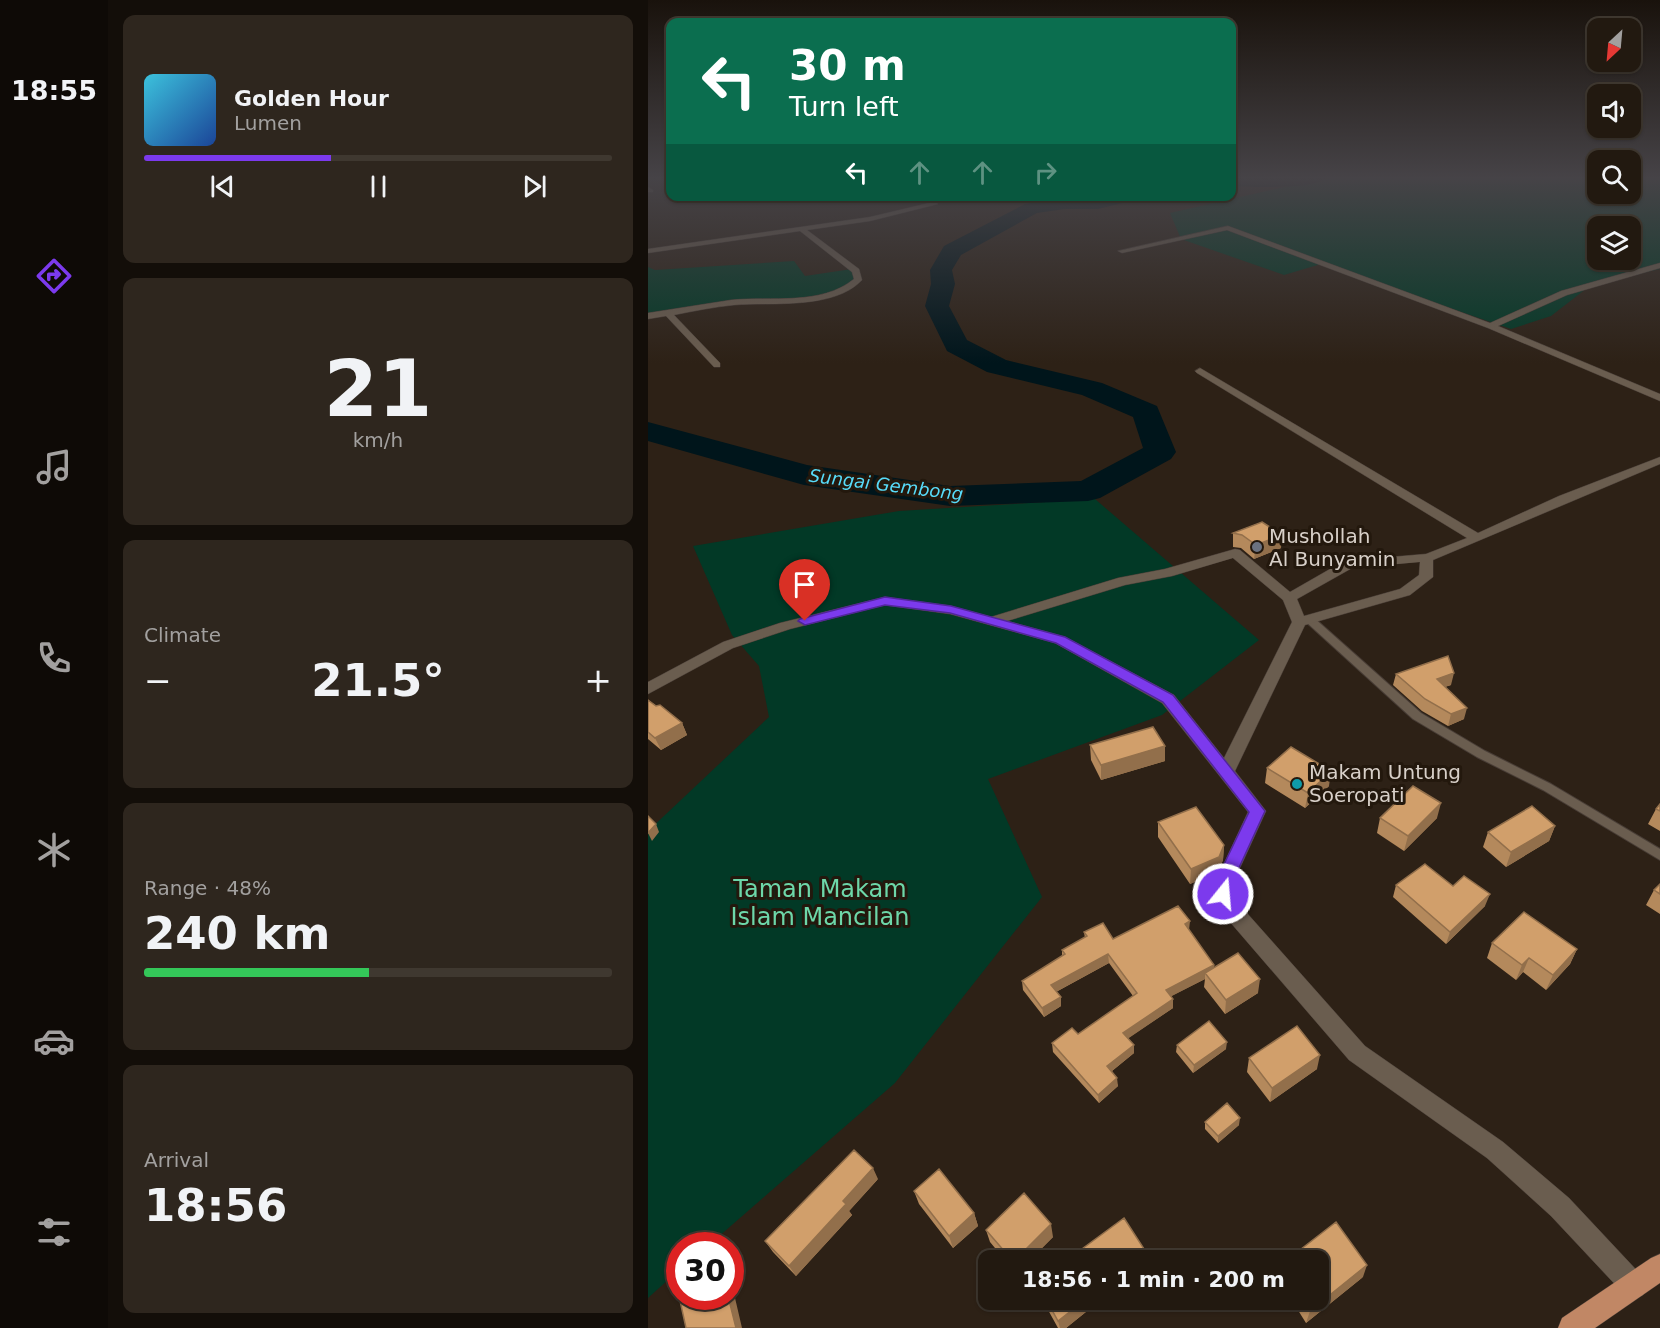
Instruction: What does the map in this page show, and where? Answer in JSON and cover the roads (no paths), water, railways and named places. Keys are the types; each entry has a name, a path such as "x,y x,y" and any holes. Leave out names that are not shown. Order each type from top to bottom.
{"main road":[{"path":"1572,1328 1660,1267"}],"street":[{"path":"648,251 732,239"},
{"path":"648,316 734,303 824,296 854,285 858,280 856,271 814,239"},
{"path":"1122,251 1177,239"},
{"path":"1257,239 1491,326 1660,398"},
{"path":"1491,326 1565,293 1659,266"},
{"path":"668,313 717,365"},
{"path":"1200,371 1477,538"},
{"path":"1289,598 1349,564 1427,558 1660,460"},
{"path":"991,621 1123,581 1167,573 1235,553 1289,598 1304,621"},
{"path":"1226,772 1304,621 1405,592 1426,577 1427,558"},
{"path":"648,689 728,645 785,626 885,601 951,610 1060,640 1168,699 1257,811 1225,881 1223,894 1231,909 1357,1053 1495,1150 1560,1207 1634,1286"}],"lane":[{"path":"1304,621 1417,716 1481,754 1547,787 1660,855"}],"waterway":[{"name":"Sungai Gembong","path":"648,431 804,475 950,496 1088,491 1160,452 1146,412 1092,389 997,366 956,345 937,306 943,284 941,270 952,251 974,239"}],"place":[{"name":"Mushollah Al Bunyamin","path":"1257,547"},
{"name":"Makam Untung Soeropati","path":"1297,784"}],"park label":[{"name":"Taman Makam Islam Mancilan","path":"820,903"}]}
